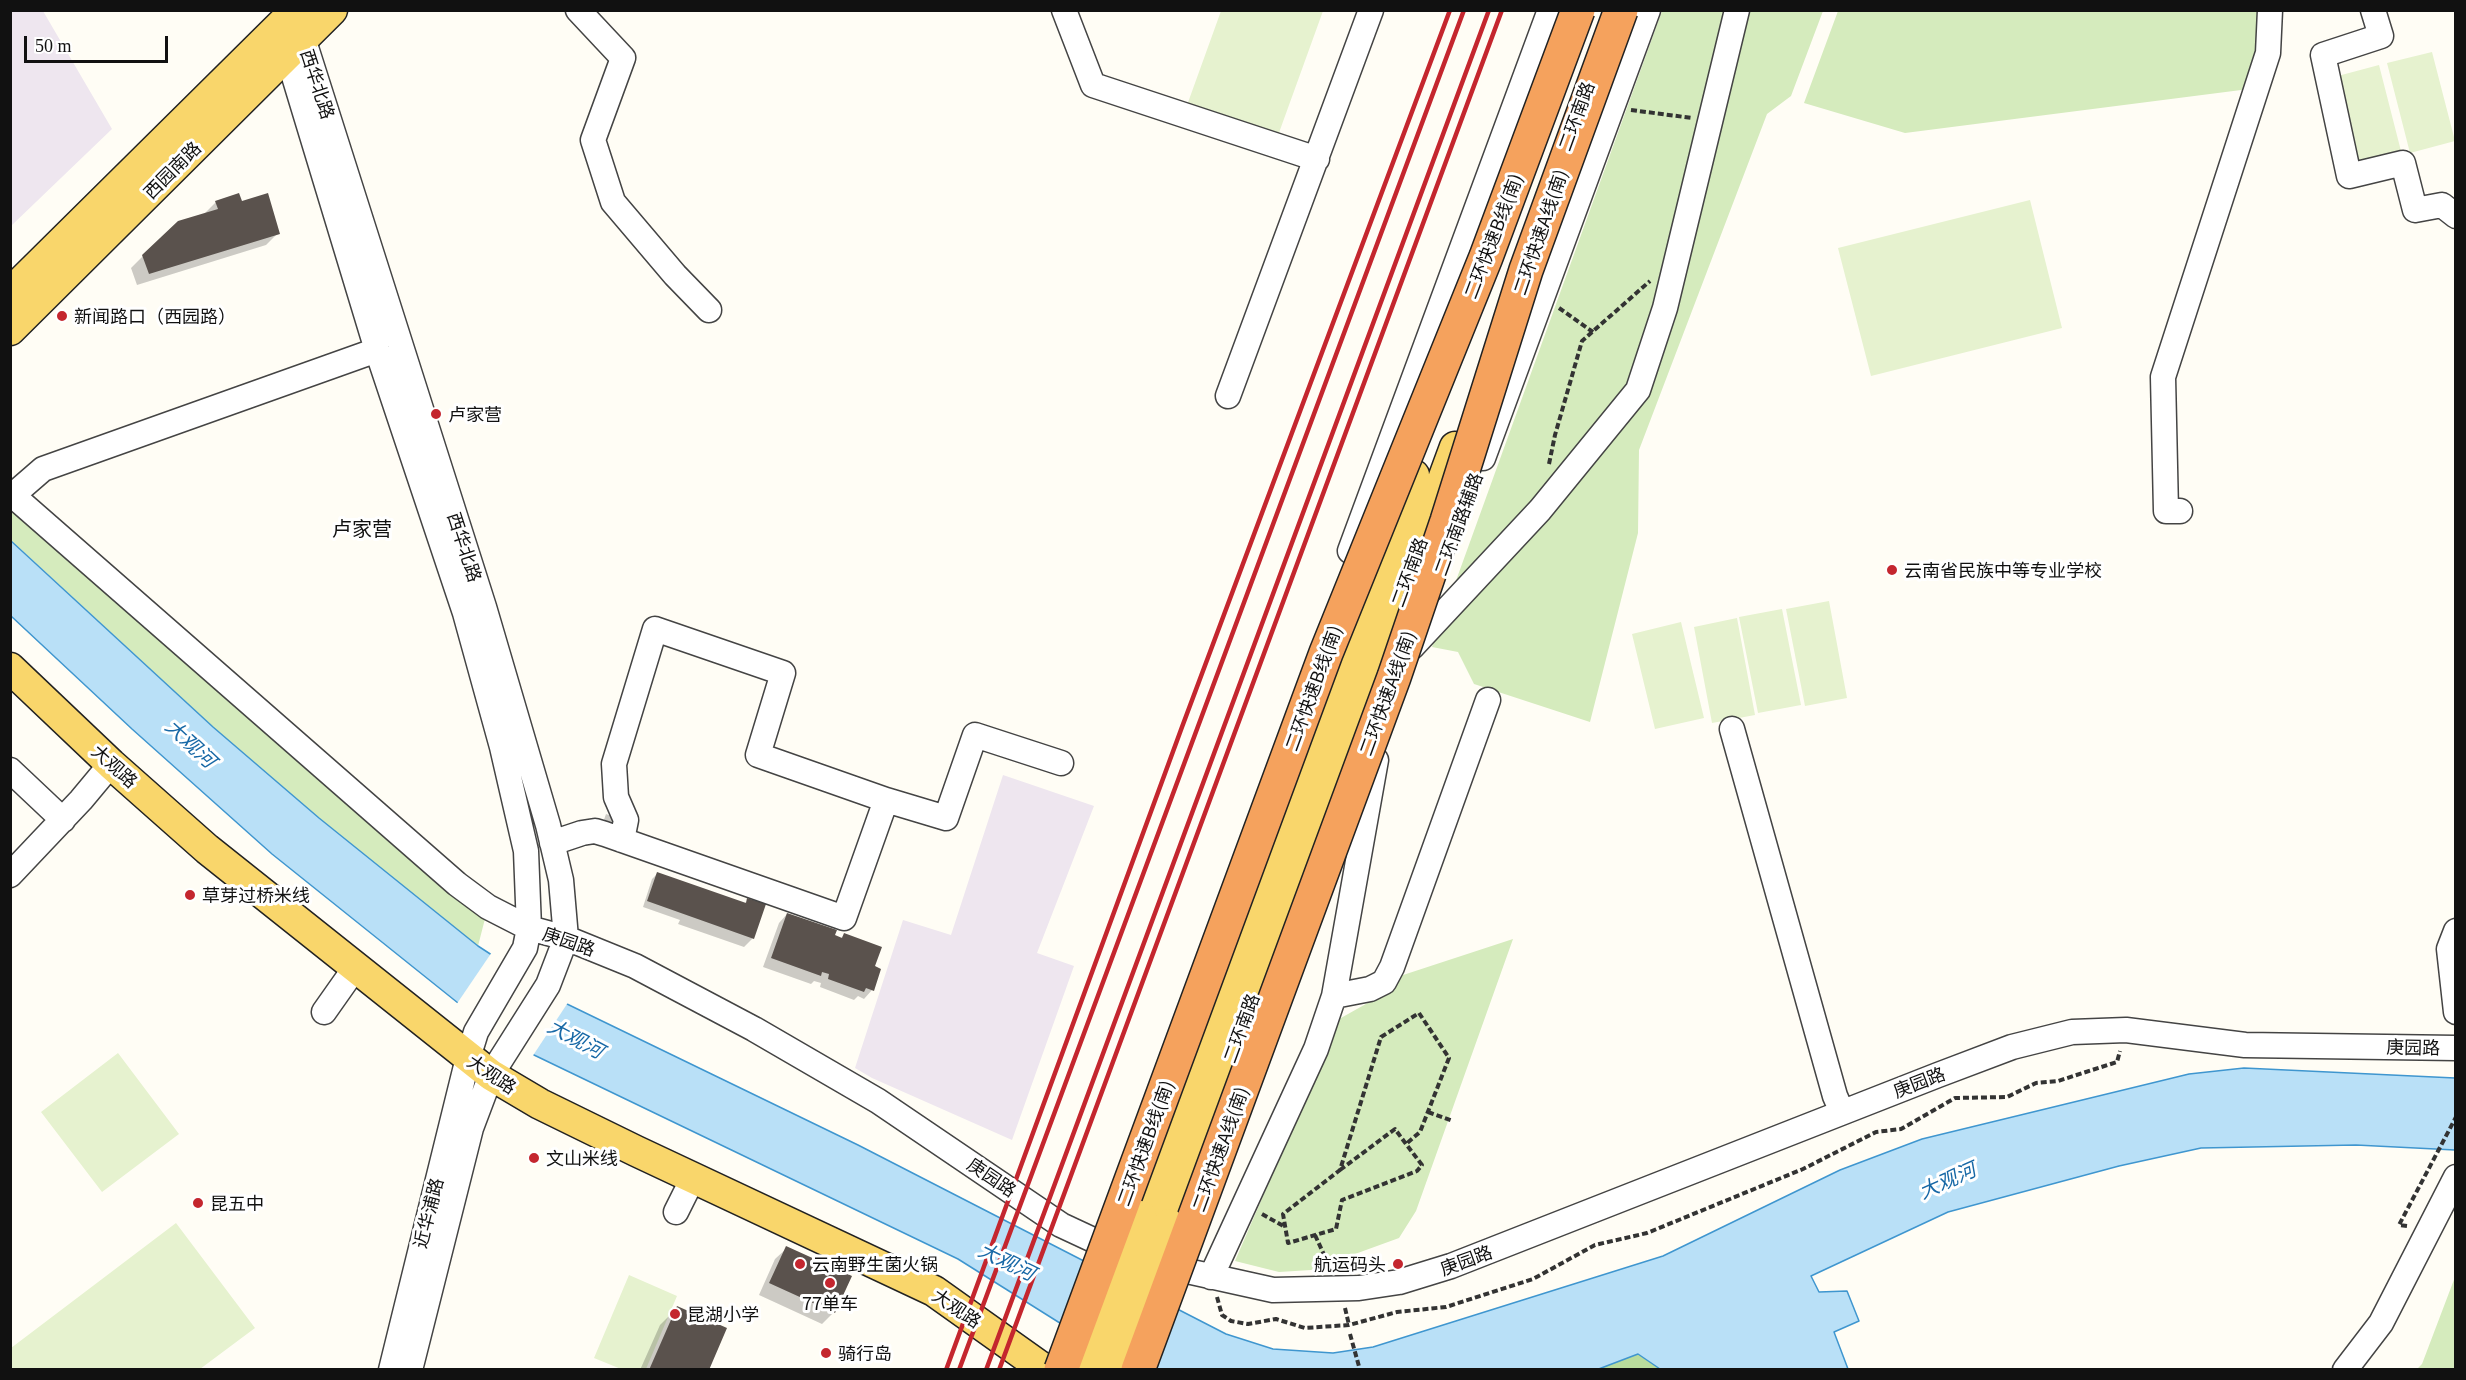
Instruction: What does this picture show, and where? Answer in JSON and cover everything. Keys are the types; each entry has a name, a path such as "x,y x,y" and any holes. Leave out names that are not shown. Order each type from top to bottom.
{"highway":[{"name":"二环快速B线(南)","path":"1061,1370 1326,653 1486,257 1578,10"},
{"name":"二环快速A线(南)","path":"1138,1370 1408,635 1448,521 1529,261 1621,10"}],"main road":[{"name":"西园南路","path":"10,293 290,26 332,10"},
{"name":"二环南路","path":"1084,1370 1155,1220 1228,1021 1584,10"},
{"name":"二环南路","path":"1228,1021 1615,10"},
{"name":"西园南路","path":"10,330 290,26"},
{"name":"大观路","path":"10,668 111,764 207,849 479,1067 540,1104 934,1291 1046,1370"},
{"name":"二环南路","path":"1115,1370 1155,1220"}],"street":[{"path":"578,10 623,58 593,140 613,201 675,275 709,310"},
{"path":"1064,10 1093,85 1317,159"},
{"path":"1228,396 1371,10"},
{"path":"1228,1021 1263,815 1301,686 1550,10"},
{"name":"二环南路辅路","path":"1228,1021 1325,852 1390,705 1648,10"},
{"path":"1412,647 1540,510 1638,390 1665,308 1737,10"},
{"path":"2180,511 2166,511 2163,376 2268,53 2270,10"},
{"path":"2373,10 2381,36 2323,55 2349,176 2403,163 2415,210 2442,205 2456,216"},
{"name":"西华北路","path":"290,26 377,350 465,613 502,747 526,851 529,928 525,948 476,1032 479,1067"},
{"name":"西华北路","path":"290,26 484,606 561,880 566,938 548,985 509,1044 479,1067"},
{"path":"12,494 43,468 377,350"},
{"name":"庚园路","path":"12,494 457,884 489,907 529,928 566,938 635,966 754,1029 878,1101 1061,1225 1129,1257 1211,1277 1273,1290 1359,1288 1399,1282 1451,1266 2012,1047 2072,1032 2126,1030 2245,1045 2456,1048"},
{"path":"622,840 626,820 616,797 614,764 655,629 783,673 758,755 886,800 946,818 975,735 1061,763"},
{"path":"1334,996 1370,989 1383,982 1392,966 1488,700"},
{"path":"1211,1277 1316,1049 1334,996 1370,790 1390,705"},
{"path":"1732,729 1829,1075 1842,1112"},
{"path":"10,875 63,820 111,764"},
{"path":"10,770 63,820"},
{"path":"552,843 582,832 595,831 844,918 886,800"},
{"path":"2456,931 2449,949 2456,1012"},
{"path":"324,1012 355,968"},
{"name":"近华浦路","path":"391,1370 479,1067"},
{"name":"近华浦路","path":"410,1370 470,1132 479,1067"},
{"path":"2344,1370 2381,1323 2456,1177"},
{"path":"676,1212 693,1178"}],"path":[{"path":"1612,107 1710,120"},
{"path":"1549,467 1555,435 1582,341 1677,257"},
{"path":"1542,297 1593,332"},
{"path":"1340,1170 1381,1037 1419,1013 1449,1058 1420,1132 1406,1144"},
{"path":"1211,1277 1222,1315 1230,1321 1248,1324 1276,1319 1305,1328 1348,1325 1397,1312 1446,1307 1533,1279 1595,1245 1647,1233 1793,1173 1876,1132 1900,1129 1955,1098 2007,1097 2036,1083 2058,1082 2117,1062 2126,1030"},
{"path":"1428,1112 1452,1121"},
{"path":"2399,1225 2456,1117"},
{"path":"1395,1129 1406,1144 1422,1165 1417,1171 1342,1200 1336,1229 1288,1243 1283,1214 1395,1129"},
{"path":"1315,1235 1341,1288"},
{"path":"1350,1334 1360,1370"}],"shaded area":[{"path":"11,10 43,11 112,129 11,226"},
{"path":"1003,775 1094,806 1037,953 1074,966 1012,1140 872,1078 855,1068 903,920 951,935"}],"green space":[{"path":"1221,11 1323,11 1276,141 1186,108"},
{"path":"1662,11 1823,11 1791,96 1767,114 1639,450 1638,533 1590,722 1474,684 1458,652 1432,647"},
{"path":"1838,11 2261,11 2258,55 2249,89 1905,133 1804,103"},
{"path":"2432,52 2455,141 2410,153 2387,63"},
{"path":"2379,65 2402,155 2358,166 2334,77"},
{"path":"2030,200 2062,328 1871,376 1838,248"},
{"path":"10,482 488,907 478,946 319,818 213,727 11,540"},
{"path":"1829,601 1847,698 1805,706 1786,609"},
{"path":"1782,609 1801,705 1758,713 1739,617"},
{"path":"1737,618 1755,715 1712,723 1694,627"},
{"path":"1681,622 1704,718 1655,729 1632,634"},
{"path":"1513,939 1416,1211 1399,1238 1311,1270 1279,1272 1235,1261 1314,1078 1332,1023 1373,1000 1397,977"},
{"path":"118,1053 179,1134 102,1192 41,1112"},
{"path":"176,1223 255,1328 200,1369 11,1369 11,1348"},
{"path":"629,1275 677,1296 646,1369 621,1369 594,1358"},
{"path":"2455,1277 2455,1369 2417,1369 2422,1364"},
{"path":"1638,1354 1660,1369 1596,1370"}],"water":[{"name":"大观河","path":"10,540 213,727 319,818 478,946 567,1004 858,1145 1226,1334 1273,1349 1333,1353 1373,1347 1663,1256 1840,1170 1922,1139 2189,1074 2244,1068 2455,1078 2455,1150 2356,1145 2201,1148 2119,1166 1948,1212 1811,1276 1819,1292 1847,1291 1859,1321 1834,1332 1848,1369 1660,1369 1638,1354 1596,1370 1133,1369 958,1259 534,1055 458,1003 272,854 132,729 11,616"}],"pier":[{"path":"492,952 569,1001 532,1057 456,1005"}],"building":[{"path":"239,193 242,201 268,193 280,234 149,274 142,255 178,221 218,209 215,201"},
{"path":"657,872 746,903 747,898 766,904 754,939 647,901"},
{"path":"787,913 837,930 835,935 842,938 844,933 882,947 875,966 881,969 874,991 866,988 864,992 828,979 829,974 822,972 821,976 771,958"},
{"path":"786,1246 852,1276 835,1313 769,1283"},
{"path":"677,1306 727,1328 709,1370 649,1370"}],"railway":[{"path":"946,1370 1182,727 1450,10"},
{"path":"959,1370 1464,10"},
{"path":"986,1370 1489,10"},
{"path":"999,1370 1502,10"}],"place":[{"name":"新闻路口（西园路）","path":"62,316"},
{"name":"卢家营","path":"436,414"},
{"name":"云南省民族中等专业学校","path":"1892,570"},
{"name":"草芽过桥米线","path":"190,895"},
{"name":"文山米线","path":"534,1158"},
{"name":"昆五中","path":"198,1203"},
{"name":"云南野生菌火锅","path":"800,1264"},
{"name":"航运码头","path":"1398,1264"},
{"name":"77单车","path":"830,1283"},
{"name":"昆湖小学","path":"675,1314"},
{"name":"骑行岛","path":"826,1353"}],"district":[{"name":"卢家营","path":"362,528"}]}
